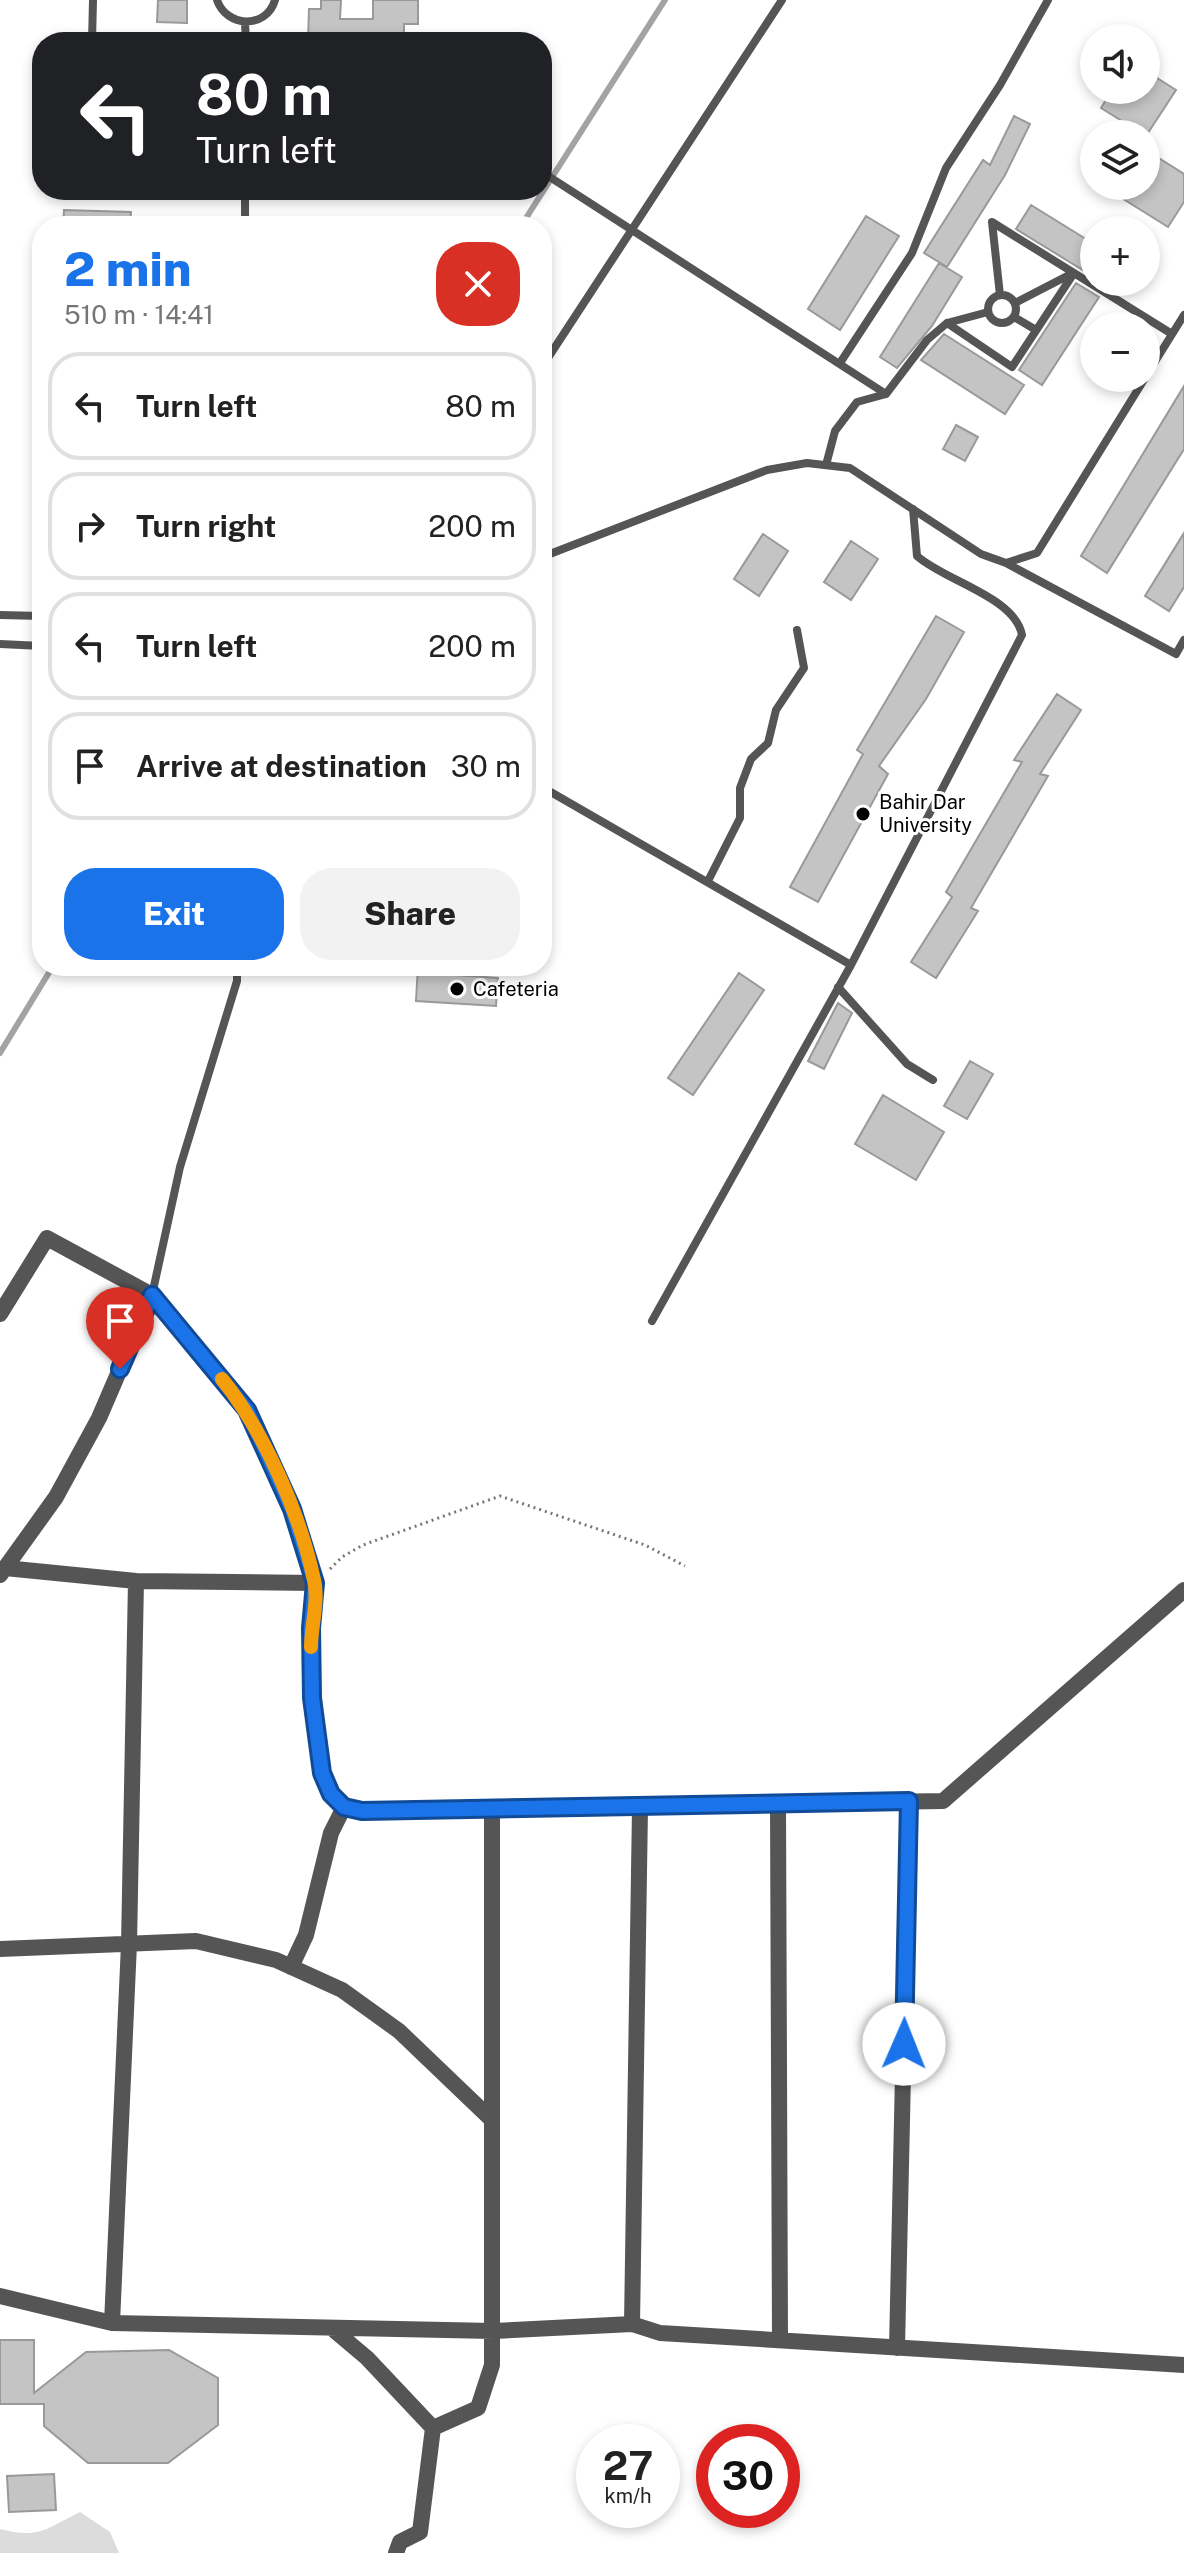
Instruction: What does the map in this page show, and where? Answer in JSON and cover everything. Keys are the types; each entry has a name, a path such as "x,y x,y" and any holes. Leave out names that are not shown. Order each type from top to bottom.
{"street":[{"path":"0,1314 47,1238 152,1295 247,1410 292,1509 315,1583 311,1628 312,1698 322,1773 331,1794 344,1807 362,1811 492,1810 943,1801 1184,1590"},
{"path":"2,1571 56,1497 99,1418 152,1295"},
{"path":"2,1571 136,1581 315,1583"},
{"path":"112,2323 129,1944 136,1581"},
{"path":"897,2348 909,1801"},
{"path":"778,1804 780,2337"},
{"path":"291,1967 306,1935 328,1844 344,1807"},
{"path":"632,2324 640,1808"},
{"path":"433,2428 478,2408 492,2365 492,1810"},
{"path":"0,1949 196,1941 276,1960 342,1990 399,2031 492,2120"},
{"path":"0,2296 112,2323 335,2331 493,2331 632,2324 660,2333 780,2337 897,2348 1184,2365"},
{"path":"335,2331 367,2358 433,2428"},
{"path":"396,2553 400,2542 420,2532 433,2428"}],"lane":[{"path":"92,32 93,0"},
{"path":"217,0 230,18 245,23 261,19 275,0"},
{"path":"552,352 782,0"},
{"path":"840,363 912,253 946,168 1000,85 1048,0"},
{"path":"245,23 245,32"},
{"path":"552,179 886,394"},
{"path":"1000,295 992,222 1172,334"},
{"path":"1015,303 1074,273"},
{"path":"947,323 1012,367 1074,273"},
{"path":"1000,295 1015,303"},
{"path":"1000,295 989,303 988,312 997,323 1007,323 1014,317 1015,303"},
{"path":"826,465 835,431 857,402 886,394 927,340 947,323 988,312"},
{"path":"1160,354 1184,315"},
{"path":"1014,317 1036,330"},
{"path":"1006,563 1037,553 1137,392"},
{"path":"552,553 767,470 807,463 850,468 981,554 1006,563 1176,654 1184,640"},
{"path":"652,1321 851,965 1022,635 1019,622 998,603 931,569 917,556 913,509"},
{"path":"0,615 32,616"},
{"path":"708,881 740,818 740,788 751,759 768,743 776,710 804,668 797,630"},
{"path":"0,644 32,646"},
{"path":"552,793 851,965"},
{"path":"152,1295 180,1167 229,1008 235,976"},
{"path":"838,987 907,1064 933,1080"}],"path":[{"path":"315,1583 342,1557 363,1545 500,1496 645,1545 685,1566"}],"shaded area":[{"path":"80,2512 110,2532 119,2553 0,2553 0,2529 25,2533 42,2531"}],"building":[{"path":"158,0 187,0 187,23 157,22"},
{"path":"321,0 341,0 340,19 373,19 373,0 418,0 418,24 404,24 404,32 308,32 309,9 321,9"},
{"path":"1160,80 1176,90 1156,120 1120,120 1101,108 1103,104 1160,104"},
{"path":"1014,116 1030,124 1005,175 947,267 924,253 983,160 990,165"},
{"path":"1160,159 1184,174 1184,202 1168,227 1160,222 1160,216 1150,216 1125,200 1160,200"},
{"path":"1031,205 1080,235 1080,268 1016,229"},
{"path":"64,210 131,212 131,216 64,216"},
{"path":"866,216 899,236 840,330 808,309"},
{"path":"939,263 962,277 932,326 897,368 880,357"},
{"path":"1076,283 1080,285 1080,296 1099,297 1089,312 1080,312 1080,326 1042,385 1019,370"},
{"path":"944,334 1024,385 1005,414 921,360"},
{"path":"1184,386 1184,449 1107,573 1081,556"},
{"path":"956,425 978,437 965,461 943,449"},
{"path":"1184,533 1184,587 1169,611 1145,596"},
{"path":"763,534 788,551 759,596 734,579"},
{"path":"851,541 878,559 851,600 824,582"},
{"path":"936,616 964,632 926,699 879,766 888,774 818,902 790,887 863,754 857,750"},
{"path":"1057,694 1081,710 1040,774 1048,776 971,908 978,911 936,978 911,962 952,897 946,892 1022,762 1014,760"},
{"path":"739,973 764,990 693,1095 668,1078"},
{"name":"Cafeteria","path":"417,976 498,978 496,1006 416,1001"},
{"path":"838,1003 852,1013 824,1069 808,1061"},
{"path":"970,1061 993,1074 967,1119 944,1106"},
{"path":"883,1095 944,1132 916,1180 855,1144"},
{"path":"0,2340 34,2340 34,2393 86,2352 169,2350 218,2378 218,2425 168,2463 88,2463 44,2426 44,2404 0,2404"},
{"path":"54,2474 56,2510 9,2512 7,2476"}],"waterway":[{"path":"552,177 665,0"},
{"path":"527,216 538,200"},
{"path":"0,1053 47,976"}],"slow traffic":[{"path":"222,1379 247,1410 292,1509 315,1583 311,1647"}],"place":[{"name":"Bahir Dar University","path":"863,814"},
{"name":"Cafeteria","path":"457,989"}],"route":[{"path":"120,1369 152,1295 247,1410 292,1509 315,1583 311,1628 312,1698 322,1773 331,1794 344,1807 362,1811 492,1810 909,1801 904,2044"}]}
